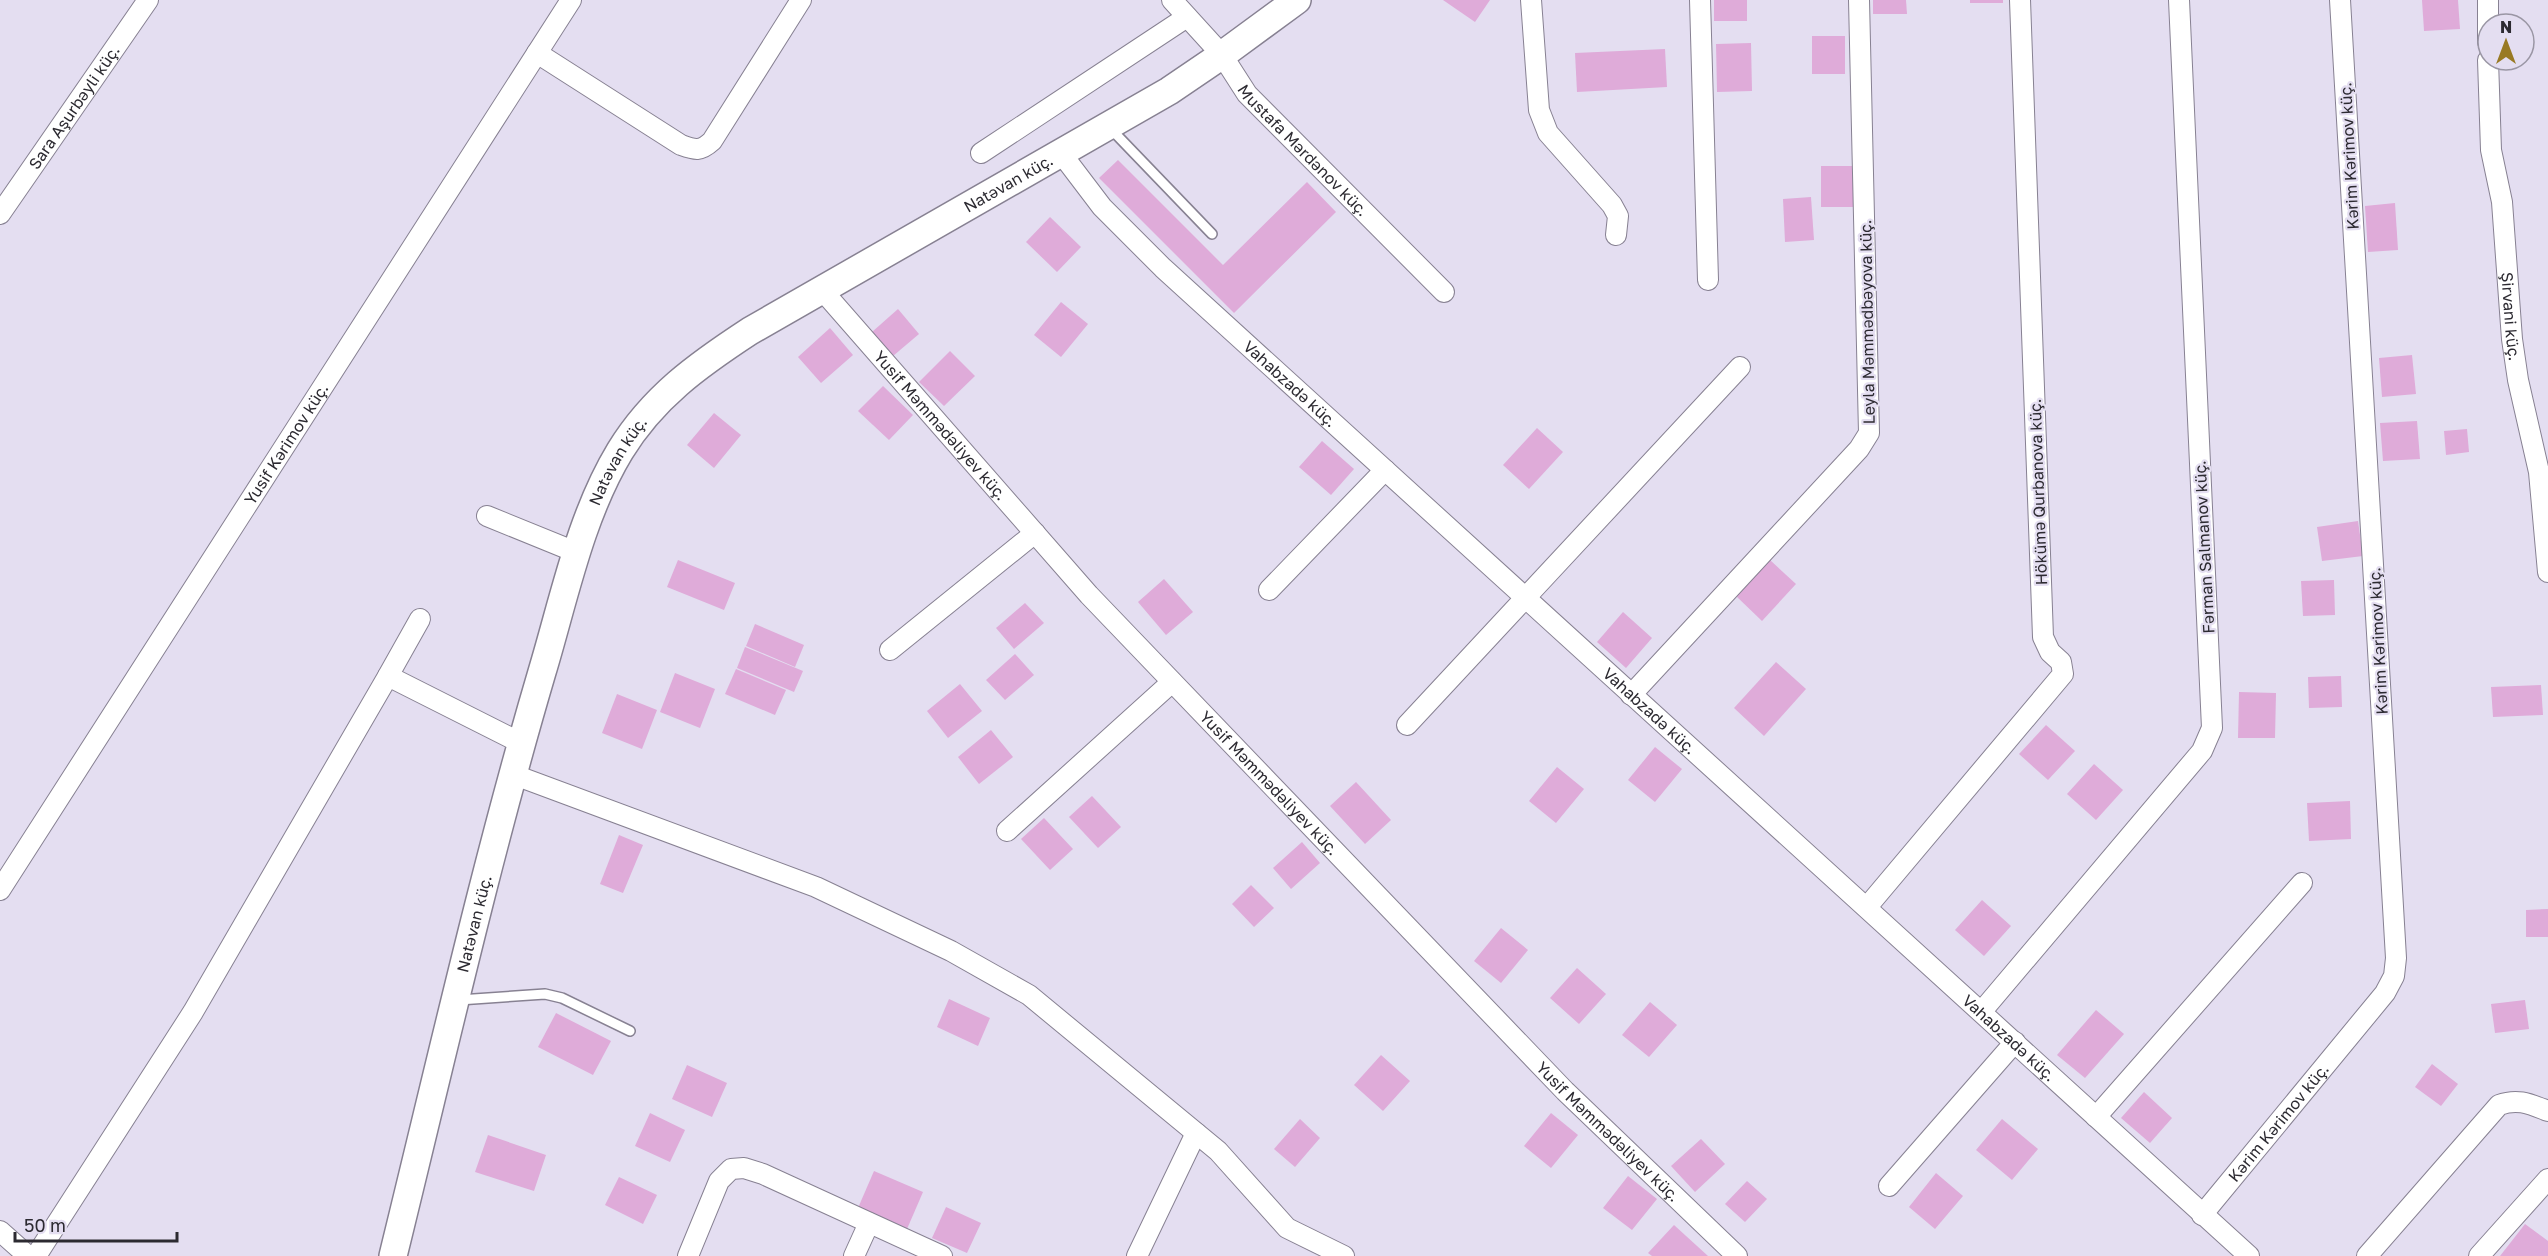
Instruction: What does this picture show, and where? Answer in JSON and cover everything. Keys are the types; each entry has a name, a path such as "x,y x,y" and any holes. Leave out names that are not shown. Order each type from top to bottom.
{"street":[{"name":"Sara Aşurbəyli küç.","path":"0,214 147,0"},
{"name":"Yusif Kərimov küç.","path":"0,890 572,0"},
{"path":"537,53 681,145 695,150 704,149 712,141 801,0"},
{"name":"Mustafa Mərdənov küç.","path":"1172,0 1222,55 1247,94 1444,292"},
{"name":"Natəvan küç.","path":"393,1256 512,774 578,553 599,492 620,450 667,391 699,365 750,331 1169,91 1297,0"},
{"path":"1531,0 1539,110 1548,133 1612,205 1618,216 1616,235"},
{"path":"1700,0 1708,280"},
{"name":"Leyla Məmmədbəyova küç.","path":"1631,695 1859,449 1869,433 1859,0"},
{"name":"Hökümə Qurbanova küç.","path":"1867,907 2063,674 2061,662 2050,652 2043,637 2020,0"},
{"name":"Fərman Salmanov küç.","path":"1982,1011 2202,751 2212,728 2179,0"},
{"name":"Kərim Kərimov küç.","path":"2202,1215 2385,993 2394,976 2396,958 2340,0"},
{"path":"981,153 1187,17"},
{"name":"Şirvani küç.","path":"2488,72 2491,150 2502,202 2512,339 2518,380 2539,472 2548,572"},
{"name":"Vahabzadə küç.","path":"1060,153 1102,207 1163,267 1524,598 1982,1011 2248,1256"},
{"name":"Yusif Məmmədəliyev küç.","path":"822,290 1089,595 1565,1091 1737,1256"},
{"path":"1407,725 1740,367"},
{"path":"1269,590 1385,470"},
{"path":"487,516 578,553"},
{"path":"891,650 1035,533"},
{"path":"36,1256 193,1012 420,619"},
{"path":"388,676 521,743"},
{"path":"1007,831 1172,682"},
{"path":"512,774 816,887 951,951 1029,995 1218,1151 1287,1228 1344,1256"},
{"path":"2096,1117 2302,883"},
{"path":"1889,1186 2015,1042"},
{"path":"2367,1256 2499,1105 2510,1101 2522,1101 2548,1111"},
{"path":"1137,1256 1196,1133"},
{"path":"688,1256 719,1181 731,1169 744,1168 763,1174 942,1256"},
{"path":"2479,1256 2548,1179"},
{"path":"854,1256 869,1223"},
{"path":"0,1231 28,1256"}],"lane":[{"path":"1108,126 1212,234"},
{"path":"456,1000 545,994 562,998 630,1031"}],"building":[{"path":"1443,0 1490,0 1475,22"},
{"path":"1714,0 1747,0 1747,21 1714,21"},
{"path":"1873,0 1906,0 1907,14 1873,14"},
{"path":"1970,0 2003,0 2003,3 1970,3"},
{"path":"2422,0 2458,0 2460,29 2424,31"},
{"path":"1812,36 1845,36 1845,74 1812,74"},
{"path":"1751,43 1752,91 1717,92 1716,44"},
{"path":"1665,49 1667,87 1577,92 1575,53"},
{"path":"1118,160 1223,265 1307,182 1336,212 1234,313 1099,178"},
{"path":"1821,166 1853,166 1853,207 1821,207"},
{"path":"1811,197 1814,240 1785,242 1783,199"},
{"path":"2395,203 2398,250 2368,252 2365,206"},
{"path":"1050,217 1081,247 1057,272 1026,242"},
{"path":"1061,302 1088,324 1061,357 1034,335"},
{"path":"898,309 919,334 893,356 872,332"},
{"path":"830,328 853,355 821,383 798,357"},
{"path":"950,351 975,376 944,406 919,382"},
{"path":"2412,355 2416,394 2382,397 2379,358"},
{"path":"883,386 913,415 889,440 858,411"},
{"path":"714,413 741,435 714,468 687,445"},
{"path":"2417,421 2420,459 2383,461 2380,423"},
{"path":"1537,428 1563,452 1529,489 1503,465"},
{"path":"2467,429 2469,452 2446,455 2444,431"},
{"path":"1322,441 1354,469 1331,495 1299,467"},
{"path":"2358,521 2363,556 2322,561 2317,527"},
{"path":"678,560 735,583 724,610 667,587"},
{"path":"1770,560 1796,584 1762,621 1736,596"},
{"path":"1164,579 1193,612 1166,635 1138,602"},
{"path":"2334,580 2335,615 2303,616 2301,581"},
{"path":"1025,603 1044,623 1014,649 996,628"},
{"path":"1623,612 1652,638 1626,668 1597,642"},
{"path":"755,624 804,645 795,667 746,646"},
{"path":"745,647 803,671 794,692 737,668"},
{"path":"1015,654 1034,675 1005,700 986,680"},
{"path":"1776,662 1806,689 1764,736 1734,708"},
{"path":"736,669 786,690 775,715 725,694"},
{"path":"675,673 715,689 700,728 660,712"},
{"path":"2341,676 2342,707 2309,708 2308,677"},
{"path":"960,684 982,711 948,738 927,711"},
{"path":"2541,685 2543,715 2493,717 2491,687"},
{"path":"2239,692 2276,693 2275,738 2238,738"},
{"path":"617,694 657,710 642,749 602,733"},
{"path":"2046,725 2075,751 2048,780 2019,754"},
{"path":"991,730 1013,757 979,784 958,757"},
{"path":"1655,747 1682,769 1655,802 1628,780"},
{"path":"2094,764 2123,790 2096,820 2067,794"},
{"path":"1557,767 1584,789 1556,823 1529,801"},
{"path":"1356,782 1391,820 1365,844 1330,806"},
{"path":"1092,796 1121,827 1098,848 1069,817"},
{"path":"2350,801 2351,839 2309,841 2307,803"},
{"path":"1044,818 1073,849 1050,870 1021,839"},
{"path":"619,835 643,845 623,893 600,884"},
{"path":"1302,842 1320,863 1291,889 1273,868"},
{"path":"1251,885 1274,908 1254,927 1232,904"},
{"path":"1982,900 2011,926 1984,956 1955,930"},
{"path":"2548,909 2548,937 2526,937 2526,910"},
{"path":"1501,928 1528,950 1501,983 1474,961"},
{"path":"1577,968 1606,994 1579,1024 1550,998"},
{"path":"949,999 990,1018 978,1046 937,1027"},
{"path":"2525,1000 2529,1029 2495,1033 2491,1004"},
{"path":"1650,1002 1677,1025 1649,1057 1622,1035"},
{"path":"2096,1010 2124,1034 2085,1078 2057,1055"},
{"path":"556,1013 611,1041 593,1075 538,1047"},
{"path":"1381,1055 1410,1081 1383,1111 1354,1085"},
{"path":"2432,1064 2458,1084 2441,1106 2415,1087"},
{"path":"687,1065 727,1083 712,1117 672,1099"},
{"path":"2144,1092 2172,1118 2150,1143 2121,1118"},
{"path":"650,1113 685,1130 670,1162 635,1146"},
{"path":"1551,1113 1578,1135 1551,1168 1524,1146"},
{"path":"1300,1119 1320,1138 1295,1167 1274,1149"},
{"path":"2002,1119 2038,1149 2012,1180 1976,1150"},
{"path":"488,1135 546,1155 534,1191 475,1172"},
{"path":"1701,1139 1725,1164 1695,1192 1671,1166"},
{"path":"874,1171 923,1192 907,1229 858,1208"},
{"path":"1936,1173 1963,1196 1935,1229 1909,1207"},
{"path":"1628,1176 1657,1199 1632,1230 1603,1208"},
{"path":"619,1177 657,1195 643,1224 605,1205"},
{"path":"1747,1181 1767,1199 1745,1222 1725,1204"},
{"path":"946,1207 981,1223 967,1253 932,1238"},
{"path":"2525,1224 2548,1241 2548,1256 2500,1256"},
{"path":"1674,1225 1708,1256 1652,1256 1648,1253"}]}
